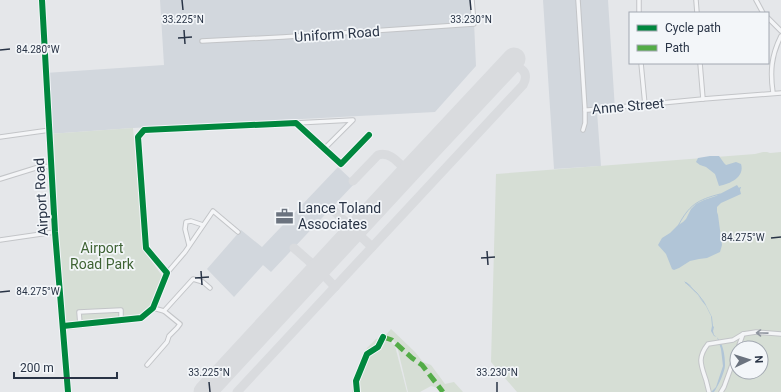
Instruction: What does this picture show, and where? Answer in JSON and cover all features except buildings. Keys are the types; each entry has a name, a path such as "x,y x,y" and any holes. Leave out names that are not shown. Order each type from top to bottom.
{"street":[{"name":"Airport Road","path":"42,0 55,232 68,392"},
{"name":"Uniform Road","path":"202,41 474,24 472,0"},
{"name":"Anne Street","path":"578,0 585,110 781,93"},
{"path":"639,0 639,12"},
{"path":"696,0 697,12"},
{"path":"756,0 763,12"},
{"path":"769,19 781,31"},
{"path":"773,93 771,78 772,62 776,46 781,36"},
{"path":"641,64 644,104"},
{"path":"700,64 703,99"},
{"path":"583,130 585,123 585,110"},
{"path":"167,273 146,248 138,137 144,130 352,120 324,149"},
{"path":"296,123 341,164 369,134"},
{"path":"0,137 50,130"},
{"path":"0,179 42,166 51,167"},
{"path":"63,326 141,318 153,308 167,273 213,211 238,232"},
{"path":"189,245 185,228 186,222 191,221 203,225"},
{"path":"0,240 55,232"},
{"path":"164,311 193,279 203,282 210,288"},
{"path":"147,365 180,324 164,311 153,308"},
{"path":"80,324 79,312 121,310 121,320"},
{"path":"709,392 701,367 702,354 708,344 733,340 743,334 756,332 781,334"},
{"path":"741,340 743,334"},
{"path":"721,392 729,373"}],"shaded area":[{"path":"160,0 473,0 476,66 435,112 133,128 49,134 45,73 164,65"},
{"path":"543,0 608,0 615,110 597,112 601,166 554,169"},
{"path":"338,167 355,183 271,272 263,265 234,297 207,269 241,230 262,247"}],"green space":[{"name":"Airport Road Park","path":"133,128 144,251 163,277 151,308 143,316 133,320 120,322 118,324 68,330 68,326 66,326 49,134"},
{"path":"763,152 781,152 781,392 517,392 491,362 496,174 755,154"},
{"path":"391,329 415,352 423,362 431,365 445,384 454,382 463,392 440,392 438,388 431,386 420,392 408,392 397,346 393,340 385,336"},
{"path":"383,337 395,346 407,392 352,392 367,348 376,339"}],"water":[{"path":"719,156 726,165 736,162 741,164 741,173 732,182 719,186 715,174 696,162 698,158"},
{"path":"737,185 739,188 741,187 741,194 721,203 717,207 722,245 720,252 707,258 690,261 674,270 672,269 666,254 658,245 662,238 686,219 691,209 696,204"},
{"path":"698,296 705,303 712,317 714,327 713,331 716,337 714,336 711,331 711,316 706,306"},
{"path":"717,337 723,348 725,368 716,389 714,392 711,392 716,387 723,366 721,349"}],"waterway":[{"path":"678,226 694,204 720,194"},
{"path":"685,282 704,302"}],"taxiway":[{"path":"237,392 523,85 525,73 518,67 510,64"},
{"path":"353,181 378,155 383,154 398,162 408,172"},
{"path":"331,208 372,247"},
{"path":"294,248 318,269 335,287"}],"runway":[{"path":"205,392 514,59"}],"marked path":[{"path":"383,337 392,340 422,365 443,392"}],"cycle path":[{"path":"42,0 55,232 68,392"},
{"path":"63,326 141,318 153,308 167,273 146,248 138,137 144,130 296,123 341,164 369,135"},
{"path":"357,392 356,381 367,354 378,347 383,337"}],"place":[{"name":"Lance Toland Associates","path":"285,216"}]}
